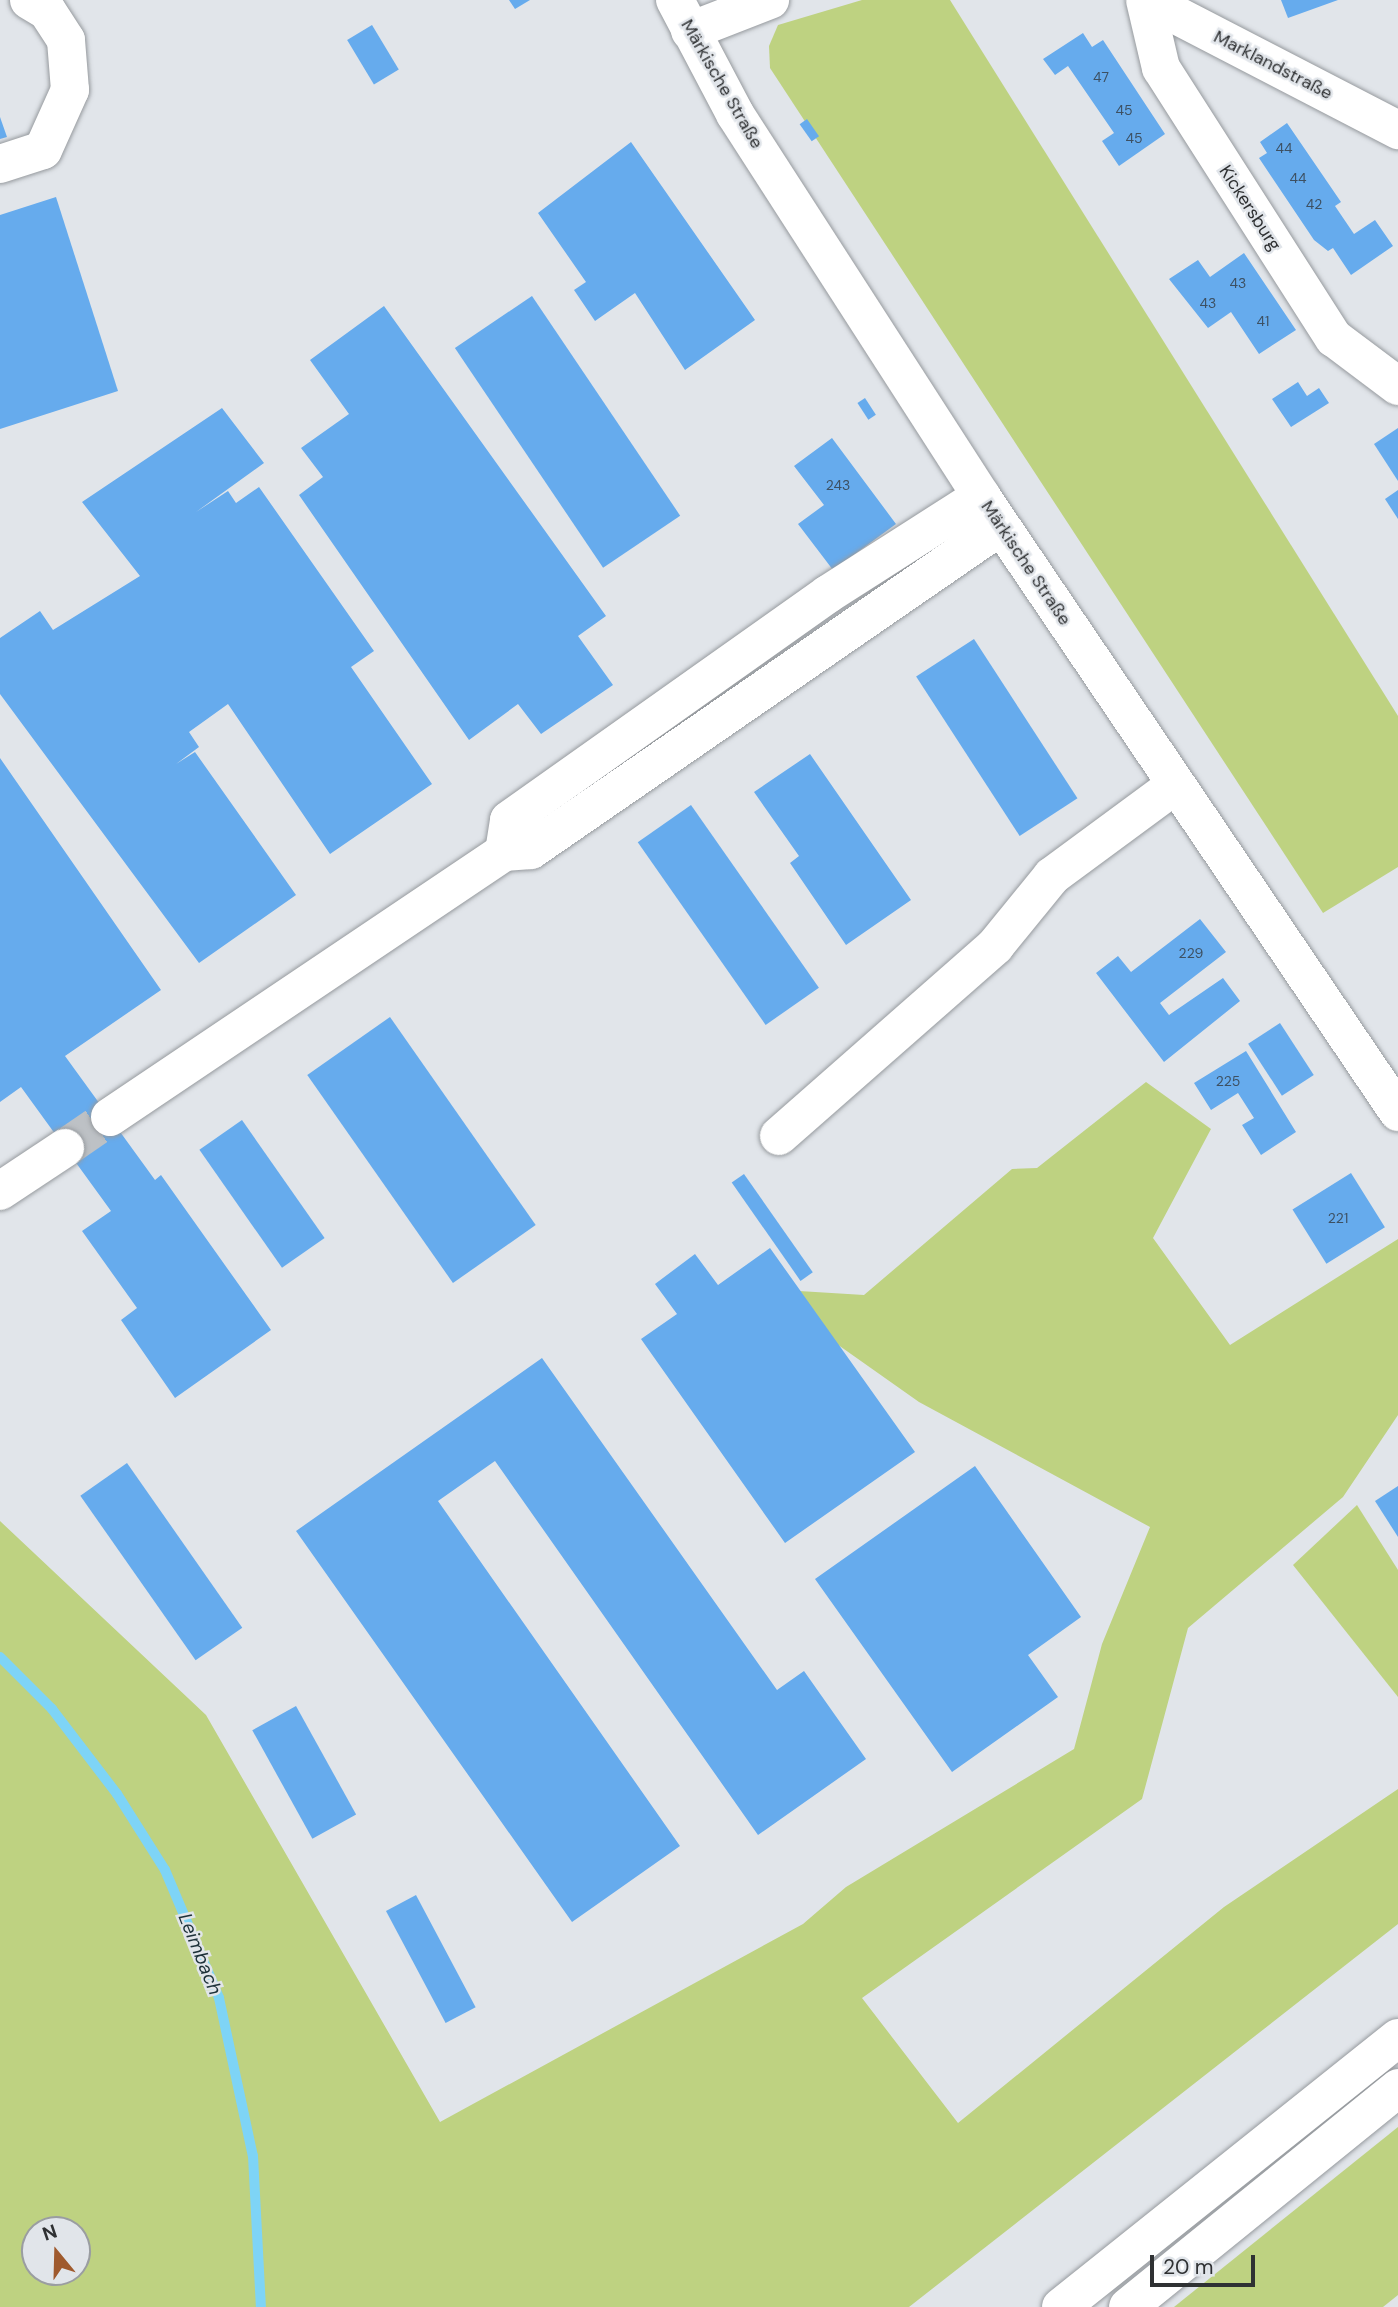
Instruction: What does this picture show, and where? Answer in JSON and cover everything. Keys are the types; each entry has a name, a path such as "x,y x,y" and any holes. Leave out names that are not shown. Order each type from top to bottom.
{"main road":[{"path":"0,164 43,150 70,90 66,40 47,11 29,0"},
{"path":"683,16 770,0"},
{"name":"Marklandstraße","path":"1146,0 1398,130"},
{"name":"Kickersburg","path":"1146,0 1161,68 1334,338 1398,386"},
{"name":"Märkische Straße","path":"683,16 735,114 991,511 1174,786 1398,1112"},
{"path":"110,1118 507,836 828,594 991,511"},
{"path":"779,1136 995,946 1052,876 1174,786"},
{"path":"0,1191 65,1148"},
{"path":"1061,2307 1398,2038"},
{"path":"1128,2307 1398,2088"}],"green space":[{"path":"862,0 950,0 1398,716 1398,867 1323,913 770,68 769,46 778,25"},
{"path":"1146,1082 1211,1129 1153,1238 1230,1345 1398,1239 1398,1415 1343,1497 1188,1628 1142,1799 862,1998 958,2123 1224,1907 1398,1789 1398,1924 909,2307 0,2307 0,1521 206,1715 440,2122 803,1924 846,1887 1074,1749 1102,1644 1150,1527 919,1402 834,1342 799,1291 864,1295 1012,1169 1037,1168"},
{"path":"1357,1505 1398,1570 1398,1697 1293,1565"},
{"path":"1398,2127 1398,2295 1383,2307 1174,2307"}],"building":[{"path":"509,0 530,0 515,9"},
{"path":"1281,0 1338,0 1288,18"},
{"path":"372,25 399,70 374,85 347,40"},
{"path":"1083,33 1092,47 1103,40 1165,134 1119,166 1102,141 1114,133 1068,66 1055,75 1043,59"},
{"path":"0,117 7,137 0,139"},
{"path":"807,119 819,136 812,141 800,124"},
{"path":"1287,123 1341,202 1335,206 1354,234 1375,220 1393,246 1351,275 1333,248 1328,251 1314,240 1259,158 1267,153 1260,142"},
{"path":"631,142 755,320 685,370 635,293 595,321 574,290 586,282 538,213"},
{"path":"56,197 118,391 0,429 0,215"},
{"path":"1244,253 1296,330 1259,354 1231,312 1208,328 1169,279 1198,260 1210,277"},
{"path":"532,296 680,516 603,568 455,348"},
{"path":"384,306 606,616 578,636 613,685 541,734 518,704 469,740 299,495 323,477 301,448 349,414 310,360"},
{"path":"1298,382 1307,396 1319,388 1329,403 1291,427 1272,399"},
{"path":"865,398 876,415 868,420 857,403"},
{"path":"222,408 264,463 196,512 228,491 236,503 259,487 374,651 351,667 432,784 330,854 228,704 189,732 199,747 176,764 195,752 296,895 199,963 0,694 0,638 40,611 53,630 140,576 82,502"},
{"path":"1398,428 1398,481 1374,444"},
{"path":"832,438 896,524 833,570 798,524 824,505 794,466"},
{"path":"1398,490 1398,519 1385,499"},
{"path":"974,639 1077,798 1020,836 916,677"},
{"path":"810,754 911,900 846,945 790,863 799,856 754,792"},
{"path":"0,758 161,990 65,1056 155,1180 161,1175 271,1330 175,1398 121,1320 137,1308 82,1231 111,1211 21,1087 0,1102"},
{"path":"691,805 819,988 766,1025 638,842"},
{"path":"1200,919 1226,952 1160,1003 1169,1015 1223,978 1240,1001 1164,1062 1096,973 1118,956 1131,972"},
{"path":"390,1017 536,1225 453,1283 307,1075"},
{"path":"1280,1023 1314,1075 1282,1096 1248,1044"},
{"path":"1246,1051 1296,1132 1261,1155 1242,1125 1254,1118 1238,1093 1211,1110 1194,1083"},
{"path":"242,1120 325,1238 282,1268 199,1150"},
{"path":"1351,1173 1385,1227 1326,1264 1292,1210"},
{"path":"744,1174 813,1272 801,1281 732,1183"},
{"path":"770,1248 915,1452 785,1543 641,1339 677,1314 655,1284 695,1254 718,1285"},
{"path":"542,1358 777,1690 804,1671 866,1759 758,1835 495,1461 438,1501 680,1846 572,1922 296,1531"},
{"path":"127,1463 242,1628 196,1660 80,1496"},
{"path":"975,1466 1081,1617 1028,1655 1058,1697 952,1772 815,1579"},
{"path":"1398,1486 1398,1537 1375,1501"},
{"path":"296,1706 356,1814 312,1839 252,1730"},
{"path":"416,1895 476,2007 446,2023 386,1911"}],"waterway":[{"name":"Leimbach","path":"0,1657 52,1709 117,1794 165,1870 219,1998 253,2156 261,2307"}],"tunnel":[{"path":"65,1148 110,1117"}]}
